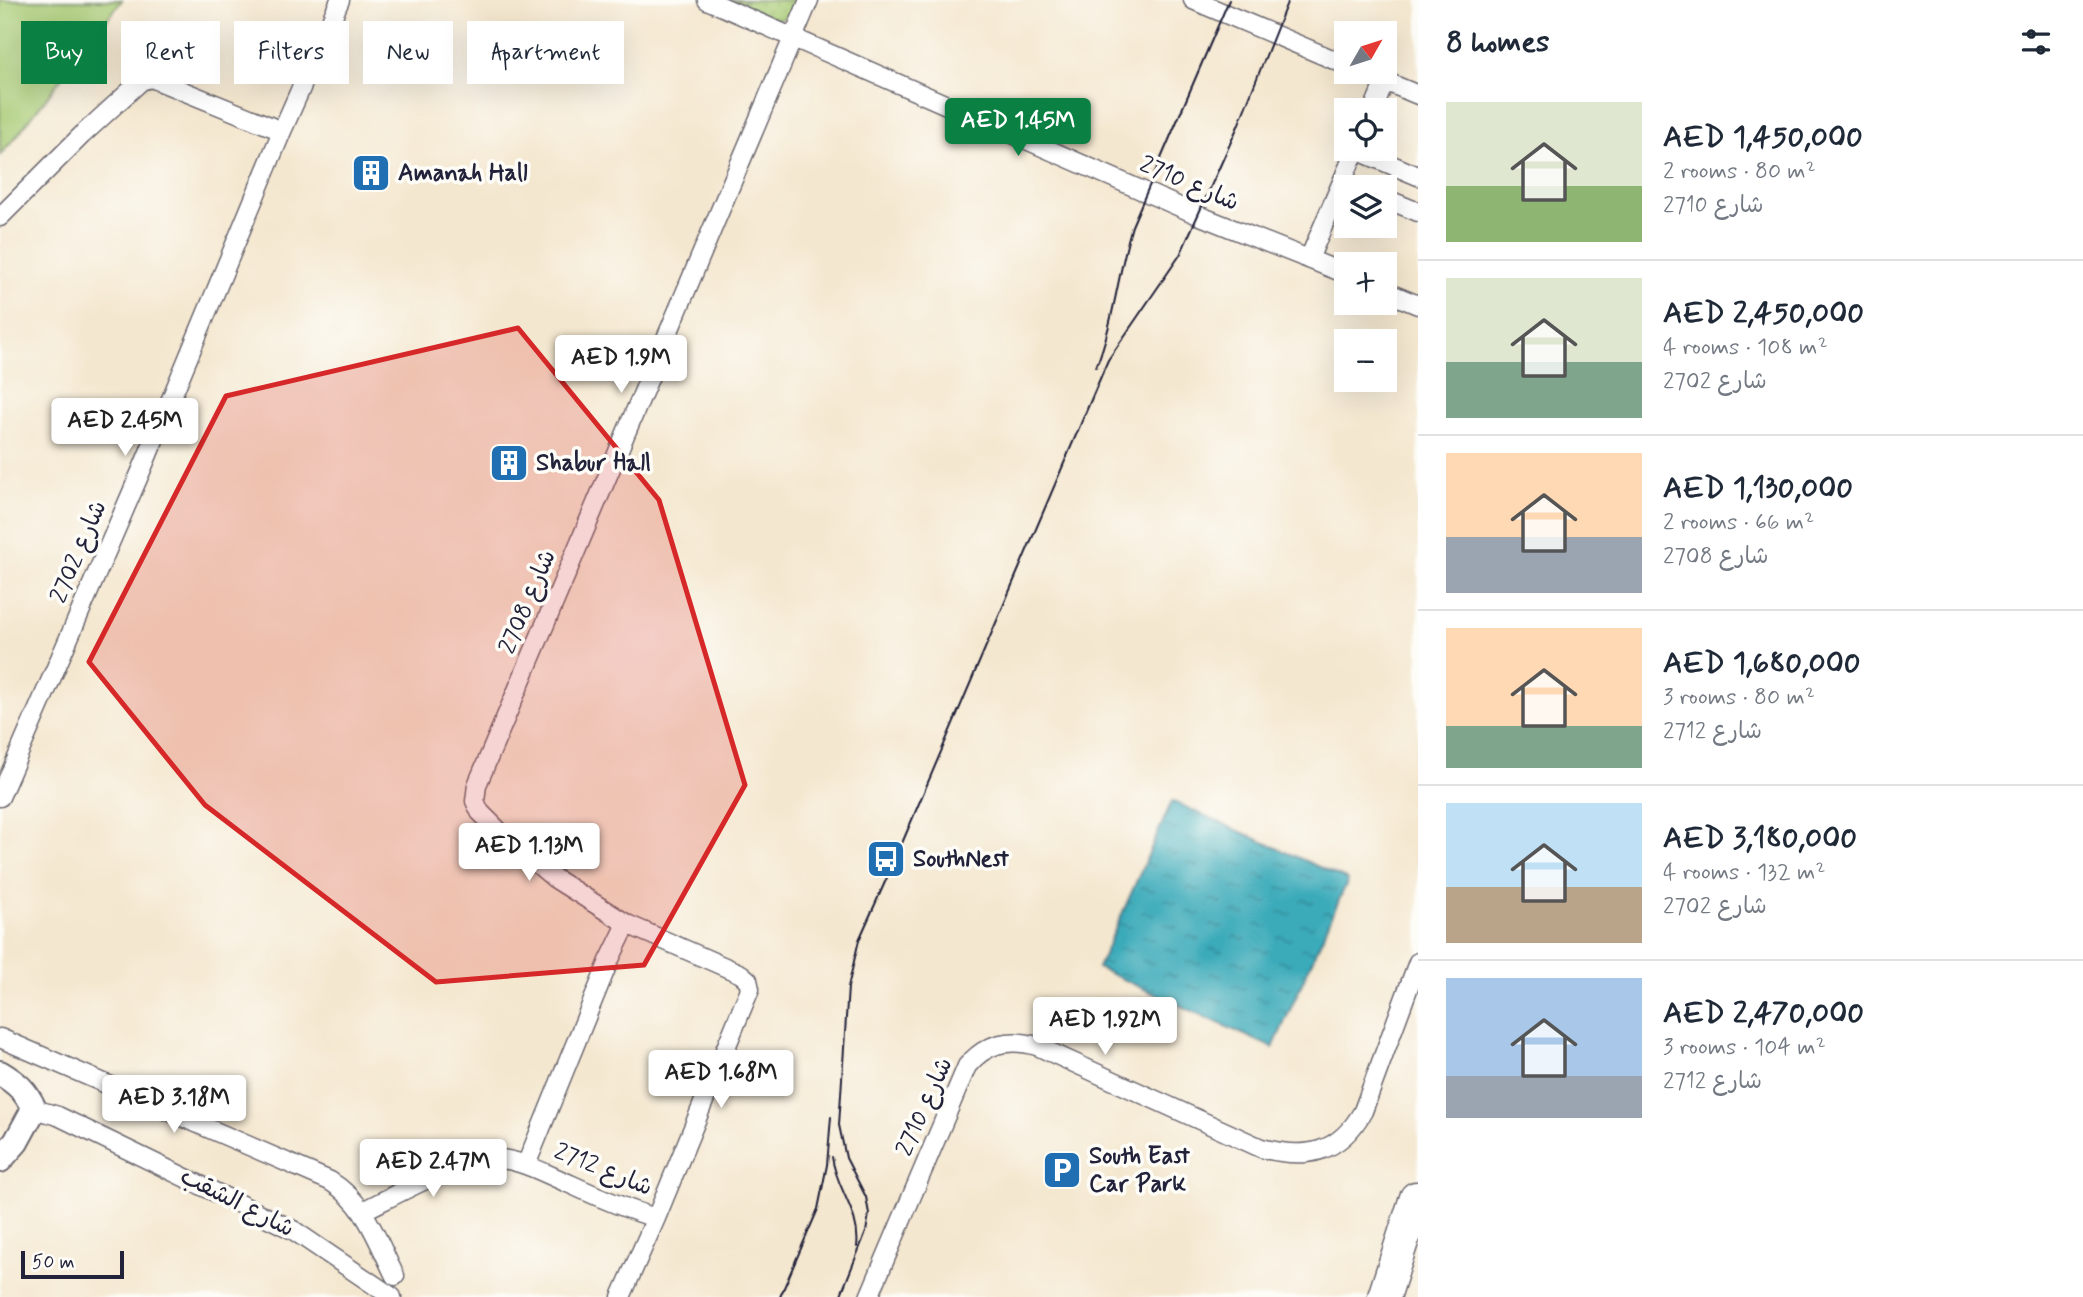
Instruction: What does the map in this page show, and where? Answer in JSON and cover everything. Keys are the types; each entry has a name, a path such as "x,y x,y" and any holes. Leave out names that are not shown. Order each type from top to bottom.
{"highway":[{"path":"1384,1297 1417,1195"}],"street":[{"name":"شارع 2702","path":"0,797 340,0"},
{"name":"شارع 2710","path":"707,0 1198,215 1334,269"},
{"name":"شارع 2708","path":"627,924 554,878 490,824 475,801 477,785 809,0"},
{"path":"1194,0 1334,60"},
{"path":"0,217 141,81 151,78 282,131"},
{"path":"1392,84 1418,95"},
{"path":"1384,161 1418,176"},
{"path":"1397,203 1418,212"},
{"path":"1309,259 1334,213"},
{"path":"1397,296 1418,305"},
{"path":"526,1165 609,961 627,924"},
{"name":"شارع 2712","path":"363,1211 408,1188 478,1160 499,1159 526,1165 628,1210 656,1218 750,989 748,980 741,974 627,924"},
{"name":"شارع 2710","path":"869,1297 967,1066 974,1057 990,1046 1014,1042 1037,1046 1261,1148 1296,1155 1324,1150 1355,1125 1363,1111 1418,962"},
{"path":"0,1038 330,1181 343,1189 363,1211 395,1276"},
{"path":"0,1073 20,1085 34,1109 16,1142 0,1160"},
{"name":"شارع الشقب","path":"0,1092 34,1109 58,1116 293,1230 392,1297"},
{"path":"1378,1297 1417,1195"},
{"path":"621,1297 656,1218"}],"highlighted area":[{"path":"518,328 659,500 745,785 644,965 436,982 205,805 89,662 226,396"}],"green space":[{"path":"0,0 122,0 106,21 21,21 21,84 57,84 0,155"},
{"path":"729,0 804,0 795,15 776,20"}],"water":[{"path":"1172,801 1348,880 1273,1048 1098,968"}],"tram line":[{"path":"1096,367 1132,226 1229,0"},
{"path":"840,1297 866,1232 869,1214 866,1197 846,1158 839,1125 848,987 859,940 1108,360 1180,255 1238,126 1288,0"},
{"path":"780,1297 818,1209 827,1165 831,1117"},
{"path":"832,1157 834,1169 852,1212 857,1247"}],"place":[{"name":"Amanah Hall","path":"371,173"},
{"name":"Shabur Hall","path":"509,463"},
{"name":"SouthNest","path":"886,859"},
{"name":"South East Car Park","path":"1062,1170"}]}
